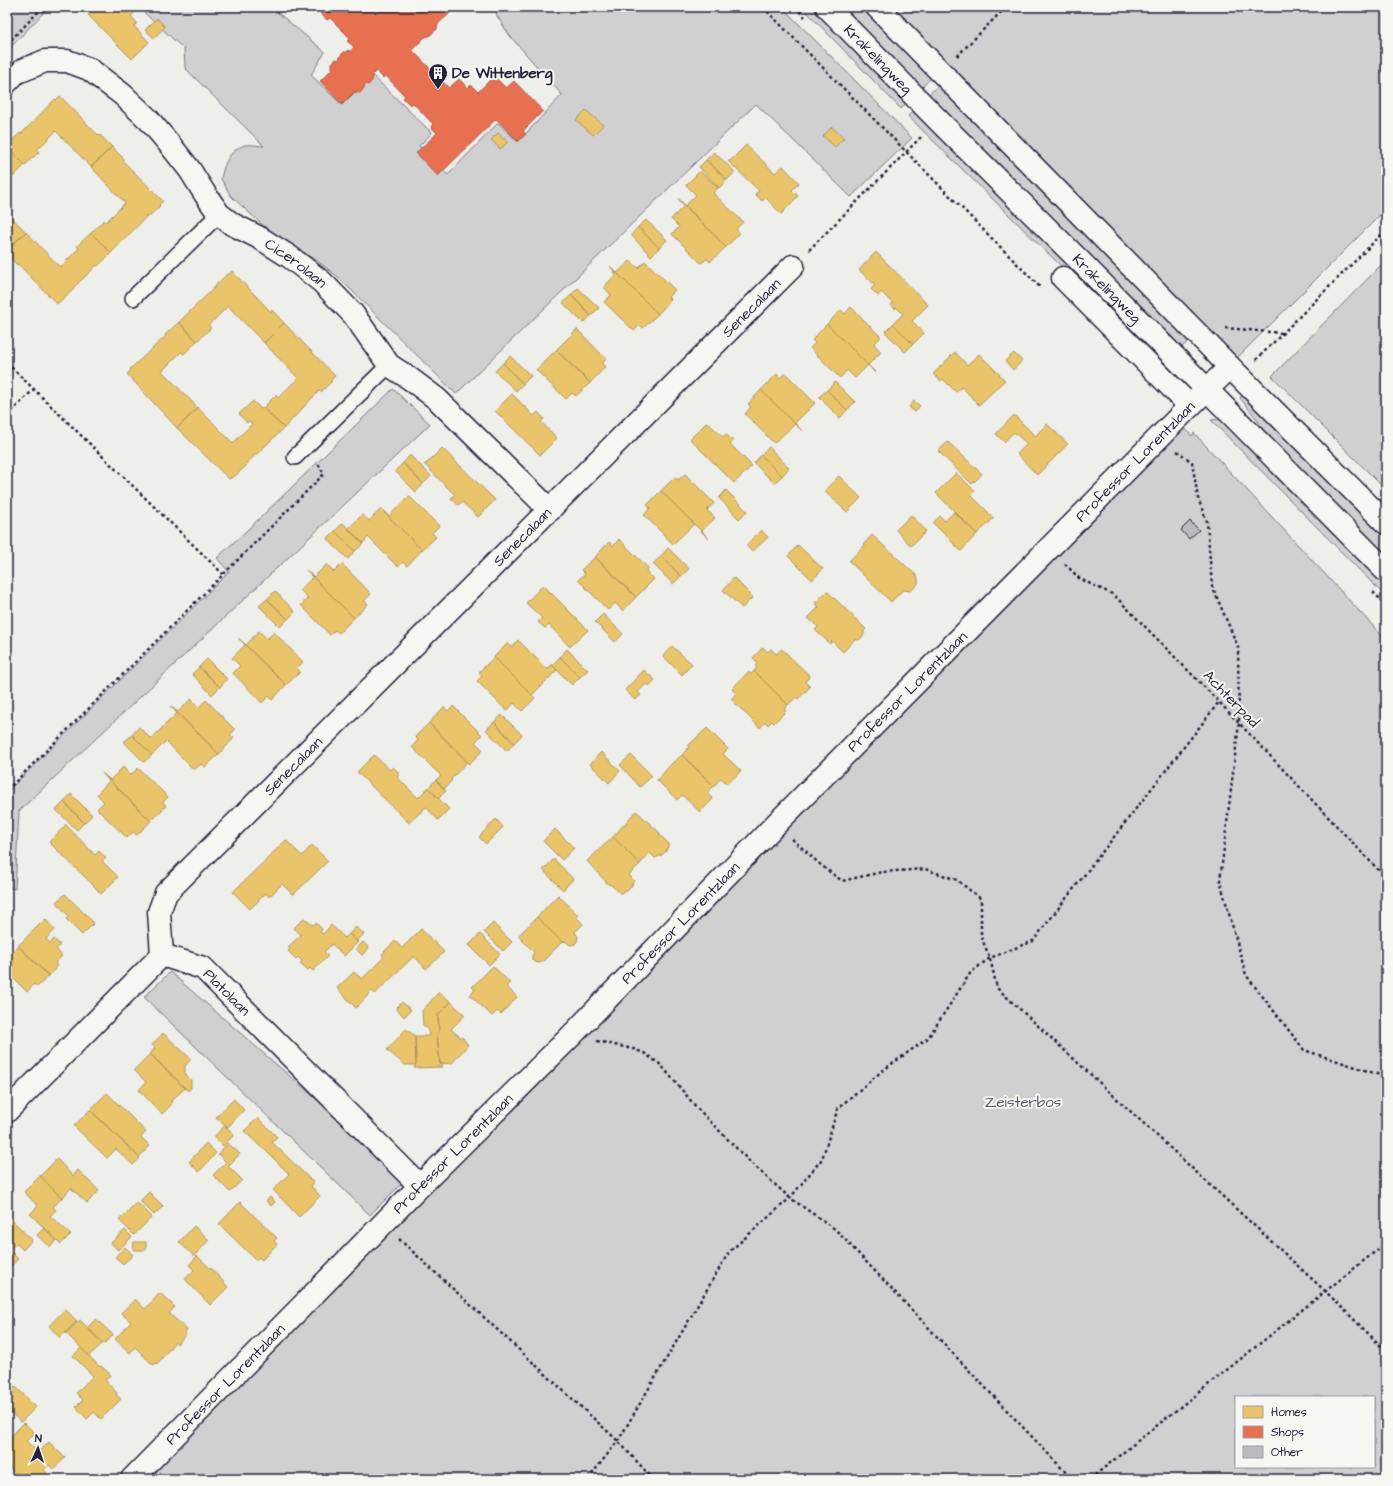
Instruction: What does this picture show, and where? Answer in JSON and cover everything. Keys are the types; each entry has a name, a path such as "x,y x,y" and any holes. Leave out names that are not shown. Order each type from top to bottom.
{"street":[{"name":"Krakelingweg","path":"827,7 1386,571"},
{"path":"877,7 1230,368 1386,523"},
{"name":"Cicerolaan","path":"23,70 45,61 67,61 89,69 123,95 149,120 190,170 219,214 232,224 260,238 290,257 322,282 353,314 389,365 437,399 550,510"},
{"name":"Senecalaan","path":"162,955 159,912 166,893 793,266"},
{"name":"Krakelingweg","path":"1063,278 1190,406"},
{"name":"Professor Lorentzlaan","path":"132,1479 420,1186 572,1035 776,824 1190,406 1230,368"},
{"path":"7,1111 162,955"},
{"name":"Platolaan","path":"162,955 203,968 420,1186"}],"lane":[{"path":"7,87 23,70"},
{"path":"133,298 219,214"},
{"path":"295,457 389,365"}],"path":[{"path":"763,7 1042,289"},
{"path":"7,44 40,10"},
{"name":"Senecalaan","path":"793,266 922,135"},
{"path":"1230,368 1248,368 1386,230"},
{"path":"7,363 223,574"},
{"path":"7,416 34,389"},
{"path":"1159,438 1192,462 1198,498 1207,522 1212,586 1238,647 1239,723 1220,881 1246,975 1304,1050 1386,1077"},
{"path":"8,786 324,474 308,444"},
{"name":"Achterpad","path":"1050,548 1080,579 1114,595 1219,702 1386,878"},
{"path":"588,1479 618,1441 729,1252 790,1198 822,1159 838,1108 882,1071 928,1038 971,972 990,958 1033,941 1219,702"},
{"path":"776,824 822,866 842,881 882,872 925,869 957,880 981,899 981,937 990,958 997,988 1325,1291 1386,1351"},
{"path":"572,1035 633,1049 644,1053 662,1065 703,1114 750,1162 790,1198 835,1229 1072,1479"},
{"path":"383,1224 618,1441 653,1479"},
{"path":"1090,1479 1386,1243"}],"green space":[{"path":"7,7 49,7 7,51"},
{"path":"138,7 271,7 325,52 311,75 342,105 372,75 432,133 419,146 448,175 498,123 518,142 562,95 510,36 497,16 495,7 782,7 912,138 851,197 756,104 456,394 337,276 316,260 268,230 231,196 221,179 228,158 235,150 245,145 264,146 185,68 184,49"},
{"path":"802,7 820,7 910,99 901,109"},
{"path":"840,7 867,7 934,75 921,88"},
{"path":"889,7 1386,7 1386,209 1236,359"},
{"path":"941,83 1159,301 1189,341 1178,350 927,96"},
{"path":"917,106 1169,361 1163,366 908,116"},
{"path":"1386,260 1386,490 1272,376"},
{"path":"393,389 430,424 19,811 15,889 7,887 7,787 10,789 229,572 217,558"},
{"path":"1242,395 1386,533 1386,560 1270,442 1257,419 1240,398"},
{"path":"1222,419 1386,580 1386,597 1211,420"},
{"name":"Zeisterbos","path":"1184,427 1192,436 1194,433 1386,640 1386,1479 137,1479"},
{"path":"170,972 407,1178 370,1215 144,997"}],"building: Homes":[{"path":"95,7 135,7 138,9 131,16 137,23 134,26 149,42 132,59 88,15"},
{"path":"157,18 165,27 154,38 145,30"},
{"path":"60,96 99,136 100,135 112,147 91,167 56,131 37,150 39,152 25,165 7,147 7,145 20,133 21,134 55,99 56,100"},
{"path":"586,110 603,125 593,135 576,120"},
{"path":"832,127 844,138 835,147 823,136"},
{"path":"498,133 508,142 500,149 491,140"},
{"path":"746,145 775,173 783,166 799,183 792,190 798,196 781,214 766,198 762,201 755,194 759,191 728,161 730,161"},
{"path":"7,147 25,165 11,179 9,177 7,179"},
{"path":"112,147 124,159 123,161 163,201 159,205 160,206 148,217 147,216 111,253 91,233 104,220 106,222 125,203 91,167"},
{"path":"714,152 735,172 727,180 706,160"},
{"path":"706,160 727,180 719,188 699,167"},
{"path":"700,171 718,188 713,193 743,222 736,229 740,233 726,247 685,206 696,195 686,185"},
{"path":"678,198 726,247 710,262 707,259 701,263 672,234 679,227 671,219 684,206"},
{"path":"7,213 26,232 7,250"},
{"path":"646,220 667,240 659,248 638,227"},
{"path":"638,227 659,248 651,256 631,235"},
{"path":"26,232 60,267 79,248 77,246 91,233 111,253 57,304 18,264 17,265 7,255 7,250"},
{"path":"876,252 928,305 912,321 924,333 913,344 893,324 903,314 896,307 895,309 891,305 893,303 881,292 878,296 871,289 875,285 859,270"},
{"path":"630,261 638,268 645,261 675,290 668,297 671,300 658,314 617,273"},
{"path":"610,266 658,314 643,328 640,325 634,331 604,302 611,295 604,287 616,274"},
{"path":"232,271 271,312 272,310 284,323 264,343 228,306 208,326 211,328 197,341 179,322 227,274 228,275"},
{"path":"578,288 599,308 591,316 571,295"},
{"path":"571,295 591,316 583,323 563,303"},
{"path":"851,307 881,337 874,344 881,352 868,365 827,324 841,310 845,314"},
{"path":"179,322 197,341 184,354 181,352 162,371 198,408 177,428 127,374 131,370 130,369"},
{"path":"284,323 335,376 331,380 332,381 321,392 319,391 284,428 263,408 276,395 278,398 298,378 264,343"},
{"path":"827,324 868,365 855,378 847,370 840,378 810,348 815,343 812,340"},
{"path":"893,324 913,344 905,352 885,332"},
{"path":"577,329 606,359 602,364 605,367 590,383 556,350"},
{"path":"556,350 590,383 576,396 572,393 566,399 536,370"},
{"path":"955,352 967,365 979,354 1005,380 979,405 962,387 956,392 943,379 941,381 933,374"},
{"path":"1014,353 1022,361 1013,370 1005,361"},
{"path":"510,356 531,376 523,384 503,363"},
{"path":"503,363 523,384 516,391 495,371"},
{"path":"785,373 815,403 795,423 802,431 761,390 777,374 780,378"},
{"path":"835,382 855,402 847,410 827,390"},
{"path":"761,390 795,424 774,443 745,414 751,407 748,404"},
{"path":"827,390 847,410 840,418 819,397"},
{"path":"512,394 534,416 538,412 544,419 541,422 557,438 540,455 495,411"},
{"path":"253,401 261,409 263,408 284,428 246,464 247,465 235,476 229,479 177,428 198,408 233,443 252,424 249,421 247,423 239,414"},
{"path":"914,401 920,406 915,412 909,407"},
{"path":"1014,415 1035,436 1047,424 1068,444 1037,475 1017,454 1027,444 1014,432 1004,442 996,434"},
{"path":"707,422 723,437 726,434 733,441 730,444 752,466 734,483 690,439"},
{"path":"948,442 982,474 972,484 938,451"},
{"path":"769,447 789,468 782,476 761,455"},
{"path":"442,448 495,500 478,517 462,502 458,505 451,498 455,495 424,464 426,464"},
{"path":"410,455 431,476 423,484 403,463"},
{"path":"761,455 782,476 774,483 754,463"},
{"path":"403,463 423,484 416,492 395,471"},
{"path":"956,473 975,491 971,495 994,518 977,534 936,493"},
{"path":"685,474 714,503 707,510 715,518 702,531 709,539 661,491 675,477 678,480"},
{"path":"839,476 861,498 847,512 824,491"},
{"path":"726,490 747,511 739,519 719,498"},
{"path":"661,491 694,524 673,544 644,515 650,508 647,505"},
{"path":"409,496 439,526 432,533 436,537 422,550 381,509 389,516"},
{"path":"381,509 422,550 407,566 403,562 398,567 368,537 363,543 348,529 362,515 369,521"},
{"path":"954,512 977,534 961,551 933,523 940,516 945,521"},
{"path":"911,515 926,531 911,546 896,530"},
{"path":"343,523 363,544 355,551 335,531"},
{"path":"761,530 768,537 752,552 746,545"},
{"path":"335,531 355,551 348,559 327,539"},
{"path":"872,535 918,577 918,584 911,591 903,590 891,602 849,561 865,545 864,544"},
{"path":"619,539 649,569 646,571 654,579 636,597 595,557 609,542 613,546"},
{"path":"798,545 823,569 812,580 788,556"},
{"path":"668,548 689,569 681,576 661,556"},
{"path":"661,556 681,576 673,584 653,564"},
{"path":"595,557 636,597 623,611 615,603 608,610 578,580 585,574 581,570"},
{"path":"327,564 334,572 342,564 371,594 364,601 368,604 354,618 306,570 314,577"},
{"path":"313,577 354,618 339,633 335,630 330,635 301,605 308,598 300,590"},
{"path":"734,578 753,597 742,608 723,590"},
{"path":"543,585 588,630 570,647 549,625 545,628 538,622 542,618 526,603"},
{"path":"275,591 295,612 288,619 267,599"},
{"path":"827,591 866,629 864,631 864,635 859,640 855,639 843,652 832,641 830,644 815,630 818,627 808,618 819,607 815,603"},
{"path":"267,599 288,619 280,627 259,606"},
{"path":"603,614 623,634 615,642 595,622"},
{"path":"259,631 267,639 274,632 303,662 297,668 300,672 286,685 238,638 246,645"},
{"path":"238,638 286,685 272,700 269,696 262,703 233,673 240,666 232,658 245,645"},
{"path":"518,640 547,669 552,665 557,670 532,695 494,657 508,643 512,647"},
{"path":"672,646 692,664 682,675 663,656"},
{"path":"763,647 768,652 771,649 776,654 782,649 810,676 805,682 810,687 798,699 796,697 788,705 754,671 757,668 755,666 758,663 753,658"},
{"path":"567,649 588,670 580,677 560,657"},
{"path":"494,657 535,698 522,711 514,703 507,711 477,681 482,676 479,672"},
{"path":"560,657 580,677 572,685 552,665"},
{"path":"207,659 227,679 220,687 199,667"},
{"path":"199,667 220,687 212,695 192,674"},
{"path":"644,670 655,680 649,686 647,683 638,692 641,695 635,700 625,690"},
{"path":"754,671 788,705 784,709 786,711 774,723 772,721 768,725 765,722 760,728 731,699 736,694 732,689 748,672 751,674"},
{"path":"191,699 199,707 206,700 235,730 230,735 234,738 219,754 170,706 178,712"},
{"path":"170,706 219,754 205,767 201,764 194,770 166,741 152,755 132,735 139,727 151,739 177,713"},
{"path":"453,706 482,735 475,742 483,750 469,764 429,723 444,707 448,711"},
{"path":"502,715 522,735 514,743 494,722"},
{"path":"494,722 514,743 507,751 486,730"},
{"path":"429,723 469,764 467,762 444,789 436,780 441,776 412,747 418,740 415,737"},
{"path":"707,728 728,749 723,754 741,771 727,784 721,778 714,786 682,755 689,747 688,746"},
{"path":"132,735 152,755 144,762 124,742"},
{"path":"601,752 620,771 609,783 590,764"},
{"path":"374,755 390,770 393,767 400,774 397,777 418,798 428,788 449,809 438,820 426,807 409,823 357,772"},
{"path":"631,755 652,776 640,787 620,765"},
{"path":"682,755 714,786 707,793 713,799 700,812 682,795 677,800 657,780 674,761"},
{"path":"123,767 131,775 138,768 168,797 163,802 166,806 151,821 102,773 110,780"},
{"path":"102,773 151,821 137,835 133,832 127,838 97,809 104,802 97,794 109,781"},
{"path":"436,780 446,791 439,798 428,788"},
{"path":"71,794 92,815 84,823 64,802"},
{"path":"64,802 84,823 77,830 56,810"},
{"path":"636,811 660,833 659,834 669,844 666,851 662,855 655,858 650,853 640,864 613,837"},
{"path":"496,819 503,827 486,844 479,837"},
{"path":"65,824 95,855 99,851 106,858 102,861 118,877 101,894 49,842 65,826"},
{"path":"555,829 574,848 562,860 543,841"},
{"path":"613,837 640,864 629,875 634,880 631,887 627,891 620,893 610,884 609,885 587,861"},
{"path":"286,840 302,856 312,845 328,861 293,895 282,884 269,897 266,893 250,909 233,892"},
{"path":"554,859 573,879 563,890 543,870"},
{"path":"65,894 94,923 82,935 66,919 69,916 56,902"},
{"path":"558,895 578,915 576,917 583,924 575,932 578,937 575,944 570,945 565,941 563,943 537,917"},
{"path":"537,917 562,942 543,961 539,963 532,960 534,952 518,936"},
{"path":"304,918 313,925 316,923 322,929 320,932 323,934 331,925 345,938 349,934 358,942 344,956 332,944 324,952 328,956 313,971 310,968 308,970 300,963 302,961 298,957 296,959 288,951 290,949 288,947 301,935 294,928"},
{"path":"45,919 55,930 46,939 50,943 54,939 60,945 56,949 62,956 55,963 57,966 49,976 18,946"},
{"path":"493,923 512,942 503,951 484,932"},
{"path":"356,927 364,934 357,941 349,934"},
{"path":"421,929 444,952 426,969 414,956 375,994 372,991 356,1008 337,988 354,972 362,979 384,957 382,954 395,941 402,948"},
{"path":"480,934 500,954 489,965 469,945"},
{"path":"363,942 369,948 362,955 356,949"},
{"path":"18,946 49,976 37,987 34,984 27,992 7,972 7,957"},
{"path":"493,966 510,983 506,986 517,997 501,1014 497,1011 492,1016 470,995 475,989 472,987"},
{"path":"439,992 451,1002 438,1015 439,1031 437,1036 440,1064 442,1064 442,1067 414,1068 416,1064 415,1036 429,1036 428,1029 423,1025 422,1011"},
{"path":"402,1002 411,1010 404,1017 396,1008"},
{"path":"451,1002 465,1015 451,1029 463,1038 468,1045 452,1063 440,1064 437,1036 439,1031 438,1015"},
{"path":"406,1029 415,1036 415,1065 405,1065 387,1050"},
{"path":"163,1033 191,1059 185,1066 185,1074 191,1080 191,1088 188,1091 150,1054 155,1048 152,1045"},
{"path":"150,1054 185,1088 172,1100 171,1105 162,1114 139,1090 146,1082 134,1070"},
{"path":"107,1093 146,1132 141,1137 150,1146 139,1157 90,1110"},
{"path":"234,1099 244,1110 227,1128 216,1117"},
{"path":"90,1110 140,1158 133,1165 116,1149 107,1158 74,1126"},
{"path":"258,1118 277,1137 272,1142 314,1183 311,1186 320,1196 299,1217 273,1190 289,1174 244,1131"},
{"path":"225,1125 234,1135 223,1146 214,1137"},
{"path":"206,1143 216,1153 199,1172 189,1162"},
{"path":"228,1143 240,1154 229,1165 218,1154"},
{"path":"57,1159 73,1176 78,1170 99,1191 87,1203 71,1188 62,1198 40,1176"},
{"path":"225,1163 242,1180 230,1192 213,1175"},
{"path":"40,1176 62,1198 53,1207 56,1210 50,1216 71,1234 61,1244 30,1214 38,1206 24,1192"},
{"path":"149,1192 163,1206 154,1215 140,1201"},
{"path":"270,1197 275,1202 271,1206 266,1201"},
{"path":"137,1202 152,1217 134,1235 119,1220"},
{"path":"240,1202 277,1238 274,1241 277,1244 262,1260 259,1257 256,1260 219,1224"},
{"path":"7,1215 32,1240 23,1250 16,1243 9,1250 7,1248"},
{"path":"194,1226 209,1240 194,1256 179,1242"},
{"path":"44,1228 57,1240 49,1247 37,1235"},
{"path":"125,1230 132,1237 118,1250 111,1243"},
{"path":"134,1242 146,1242 146,1250 133,1250"},
{"path":"125,1247 133,1255 123,1264 115,1257"},
{"path":"7,1248 18,1259 10,1267 7,1264"},
{"path":"197,1256 211,1268 228,1287 210,1305 185,1279 194,1270 189,1265"},
{"path":"160,1293 175,1307 169,1313 187,1330 185,1332 186,1334 177,1344 175,1342 157,1364 156,1363 153,1365 135,1347 130,1353 115,1339 131,1322 121,1313 135,1299 145,1309"},
{"path":"65,1309 77,1321 60,1338 49,1326"},
{"path":"96,1319 113,1335 104,1344 87,1328"},
{"path":"80,1320 103,1343 89,1356 66,1333"},
{"path":"81,1348 100,1367 101,1366 111,1375 105,1380 117,1393 116,1395 121,1399 101,1419 94,1412 87,1419 76,1407 83,1400 76,1393 93,1376 73,1356"},
{"path":"15,1386 36,1407 21,1422 7,1409 7,1394"},
{"path":"24,1423 35,1433 26,1441 38,1452 49,1442 65,1458 53,1469 49,1465 44,1470 47,1473 41,1479 20,1479 7,1465 7,1440"}],"building: Shops":[{"name":"De Wittenberg","path":"319,7 370,7 376,13 382,7 444,7 450,13 438,24 437,29 429,36 425,37 412,50 449,88 459,79 468,88 471,85 478,92 494,76 506,88 514,81 543,111 523,131 526,134 518,141 496,119 438,176 416,153 437,133 431,127 433,124 413,103 410,105 403,98 405,96 385,75 383,78 376,71 372,75 372,81 368,85 365,84 360,93 354,92 342,104 320,81 332,69 332,63 336,59 339,60 340,56 344,52 349,50 350,52 354,47 347,41 350,38 330,18 327,20 320,13 322,11"}],"building: Other":[{"path":"1190,521 1199,530 1189,539 1181,530"}],"place":[{"name":"De Wittenberg","path":"438,90"}]}
